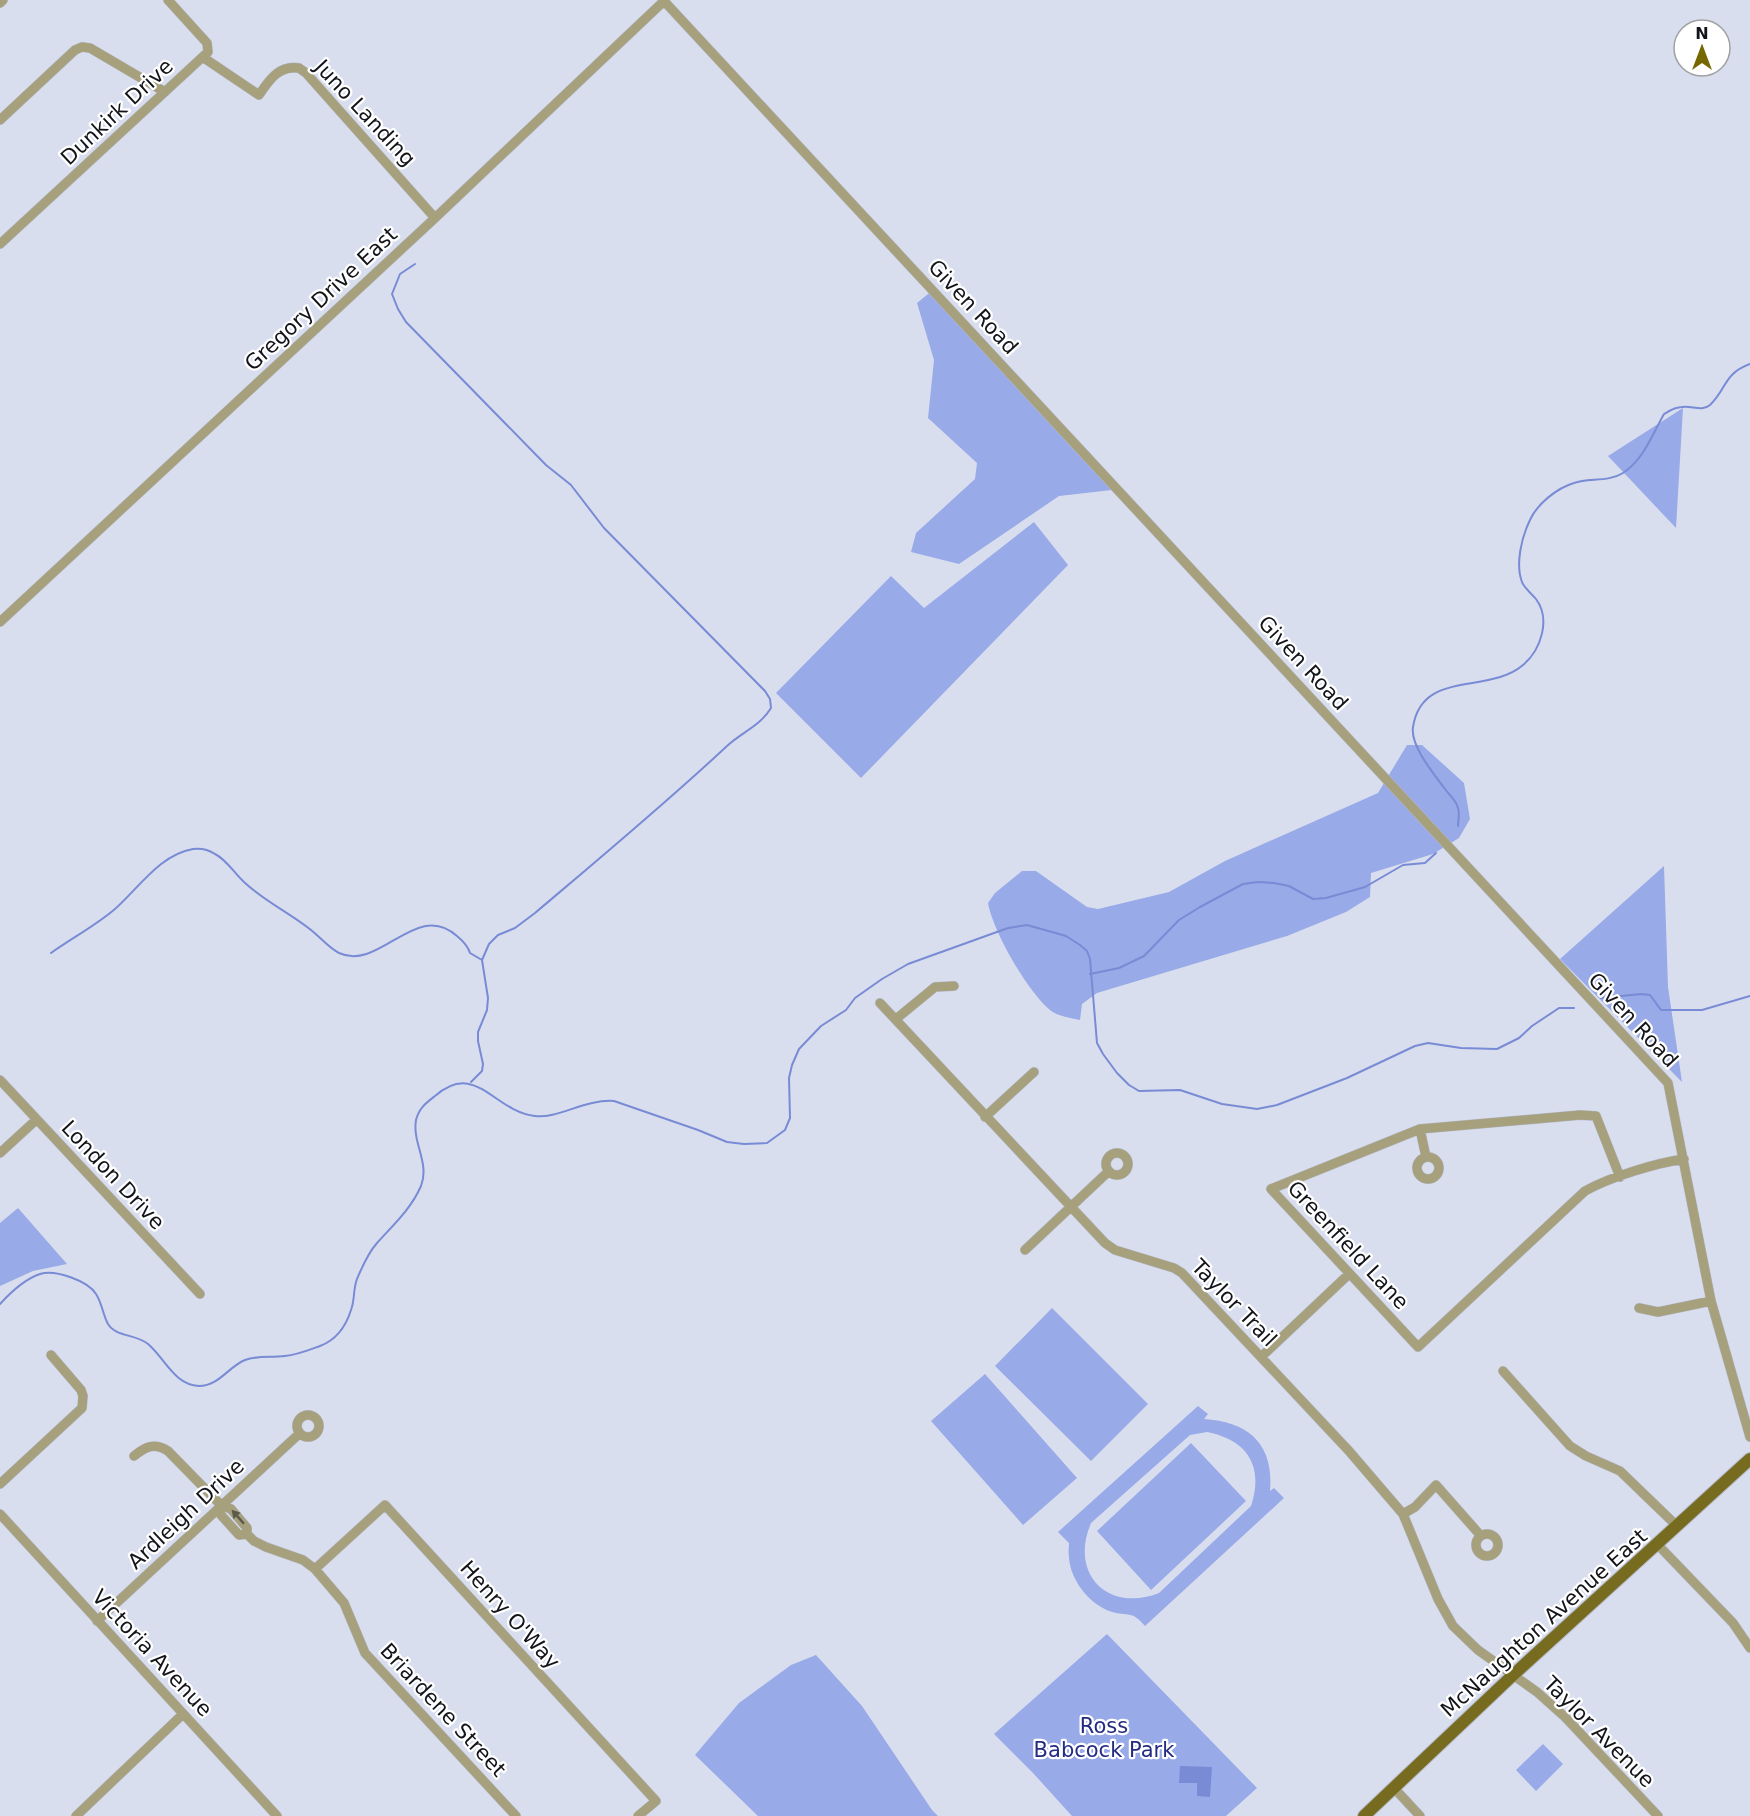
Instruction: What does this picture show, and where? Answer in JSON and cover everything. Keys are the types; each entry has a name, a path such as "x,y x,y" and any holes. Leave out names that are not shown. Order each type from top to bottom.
{"main road":[{"name":"McNaughton Avenue East","path":"1364,1816 1513,1675 1750,1459"}],"street":[{"path":"0,3 3,0"},
{"name":"Dunkirk Drive","path":"0,244 204,58 208,52 207,43 168,0"},
{"name":"Gregory Drive East","path":"0,622 435,218 665,0"},
{"name":"Given Road","path":"665,0 1668,1083 1711,1301 1750,1437"},
{"path":"0,120 75,50 82,47 95,50 165,92"},
{"name":"Juno Landing","path":"204,58 259,95 268,81 282,69 299,68 306,73 435,218"},
{"path":"896,1019 935,987 954,987"},
{"name":"Taylor Trail","path":"880,1003 1105,1243 1114,1250 1174,1268 1182,1273 1349,1451 1403,1514 1438,1599 1453,1626 1478,1650 1513,1675"},
{"path":"985,1117 1034,1072"},
{"name":"London Drive","path":"0,1080 200,1294"},
{"name":"Greenfield Lane","path":"1620,1177 1596,1116 1580,1115 1420,1129 1271,1189 1418,1347 1585,1191 1620,1177 1684,1159"},
{"path":"0,1153 36,1120"},
{"path":"1420,1129 1426,1157"},
{"path":"1025,1250 1109,1171"},
{"path":"1261,1357 1349,1274"},
{"path":"1639,1308 1658,1312 1711,1301"},
{"path":"0,1484 82,1408 81,1390 51,1355"},
{"path":"1503,1371 1570,1446 1620,1471 1677,1526"},
{"name":"Ardleigh Drive","path":"97,1621 300,1433"},
{"path":"134,1456 144,1448 153,1446 168,1450 222,1505"},
{"path":"1403,1514 1415,1507 1436,1485 1481,1536"},
{"name":"Briardene Street","path":"222,1505 231,1509 248,1528 247,1534 254,1541 303,1560 315,1569 344,1603 365,1653 516,1816"},
{"name":"Henry O'Way","path":"315,1569 385,1505 656,1801 638,1816"},
{"name":"Victoria Avenue","path":"0,1514 278,1816"},
{"path":"1658,1545 1733,1623 1750,1648"},
{"name":"Taylor Avenue","path":"1513,1675 1537,1692 1565,1717 1658,1816"},
{"path":"76,1816 183,1714"},
{"path":"1394,1788 1420,1816"}],"green space":[{"path":"933,290 1091,454 1112,490 1059,496 959,564 911,552 916,533 975,479 977,463 928,418 934,360 917,303"},
{"path":"1683,408 1676,528 1608,456"},
{"path":"1034,522 1068,565 861,778 776,693 891,576 924,608"},
{"path":"1407,745 1422,745 1464,783 1470,819 1459,838 1433,854 1371,873 1370,897 1346,912 1287,936 1097,993 1082,1004 1080,1020 1056,1014 1050,1010 1031,989 1012,960 991,915 988,903 995,893 1022,871 1036,871 1087,907 1098,909 1169,892 1225,861 1378,793"},
{"path":"1664,866 1668,987 1682,1082 1560,959"},
{"path":"18,1208 67,1264 33,1271 0,1286 0,1223"},
{"path":"1052,1308 1148,1404 1091,1461 995,1366"},
{"path":"985,1374 1077,1478 1023,1525 931,1421"},
{"path":"1198,1406 1208,1414 1204,1419 1234,1425 1255,1438 1263,1448 1268,1460 1270,1491 1274,1488 1284,1498 1145,1626 1132,1615 1116,1613 1099,1606 1084,1592 1070,1566 1069,1543 1058,1532","holes":["1207,1432 1233,1441 1242,1449 1254,1468 1255,1492 1251,1506 1159,1593 1141,1598 1124,1598 1109,1593 1098,1585 1089,1573 1085,1558 1086,1541 1091,1523 1190,1435"]},
{"path":"1191,1443 1246,1501 1151,1590 1097,1531"},
{"name":"Ross Babcock Park","path":"1107,1634 1257,1788 1226,1816 1072,1816 994,1734"},
{"path":"816,1655 862,1706 938,1816 758,1816 695,1755 739,1703 791,1665"},
{"path":"1543,1744 1563,1764 1536,1791 1516,1770"}],"shaded area":[{"path":"1180,1766 1212,1767 1210,1797 1197,1796 1197,1783 1179,1783"}],"waterway":[{"path":"415,264 400,274 392,294 406,322 546,465 571,485 604,528 765,691 770,699 771,708 762,720 733,741 535,913 515,928 498,935 489,944 482,960 488,998 487,1010 478,1032 483,1064 482,1071 471,1082"},
{"path":"1458,826 1457,805 1419,751 1415,743 1413,727 1419,709 1429,697 1443,690 1509,674 1523,665 1535,651 1542,634 1543,616 1536,599 1523,584 1519,567 1522,542 1533,514 1548,497 1568,485 1612,478 1623,473 1642,454 1664,414 1679,407 1707,407 1730,377 1750,364"},
{"path":"51,953 115,909 160,865 181,852 199,849 210,851 219,857 252,889 303,924 339,953 354,956 369,953 412,930 427,926 442,927 457,936 470,953 482,960"},
{"path":"1090,974 1119,968 1144,956 1179,920 1243,884 1274,883 1289,886 1313,899 1326,898 1365,887 1403,865 1425,863 1436,853"},
{"path":"0,1304 34,1276 54,1273 71,1277 92,1289 112,1328 148,1344 176,1376 199,1386 218,1380 245,1360 280,1357 320,1346 336,1336 343,1327 352,1306 357,1279 368,1256 407,1209 421,1186 423,1169 416,1137 416,1120 426,1104 449,1086 462,1083 474,1085 507,1106 535,1116 553,1115 593,1103 614,1101 727,1142 767,1143 785,1130 790,1118 789,1078 792,1065 799,1049 821,1026 846,1010 855,998 908,964 1008,928 1027,925 1066,936 1087,951 1090,959 1097,1043 1117,1073 1129,1085 1139,1091 1180,1090 1222,1104 1257,1109 1277,1105 1347,1078 1415,1046 1428,1043 1461,1048 1497,1049 1519,1038 1559,1008 1574,1008"},
{"path":"1601,998 1650,995 1661,1010 1702,1010 1750,996"}]}
